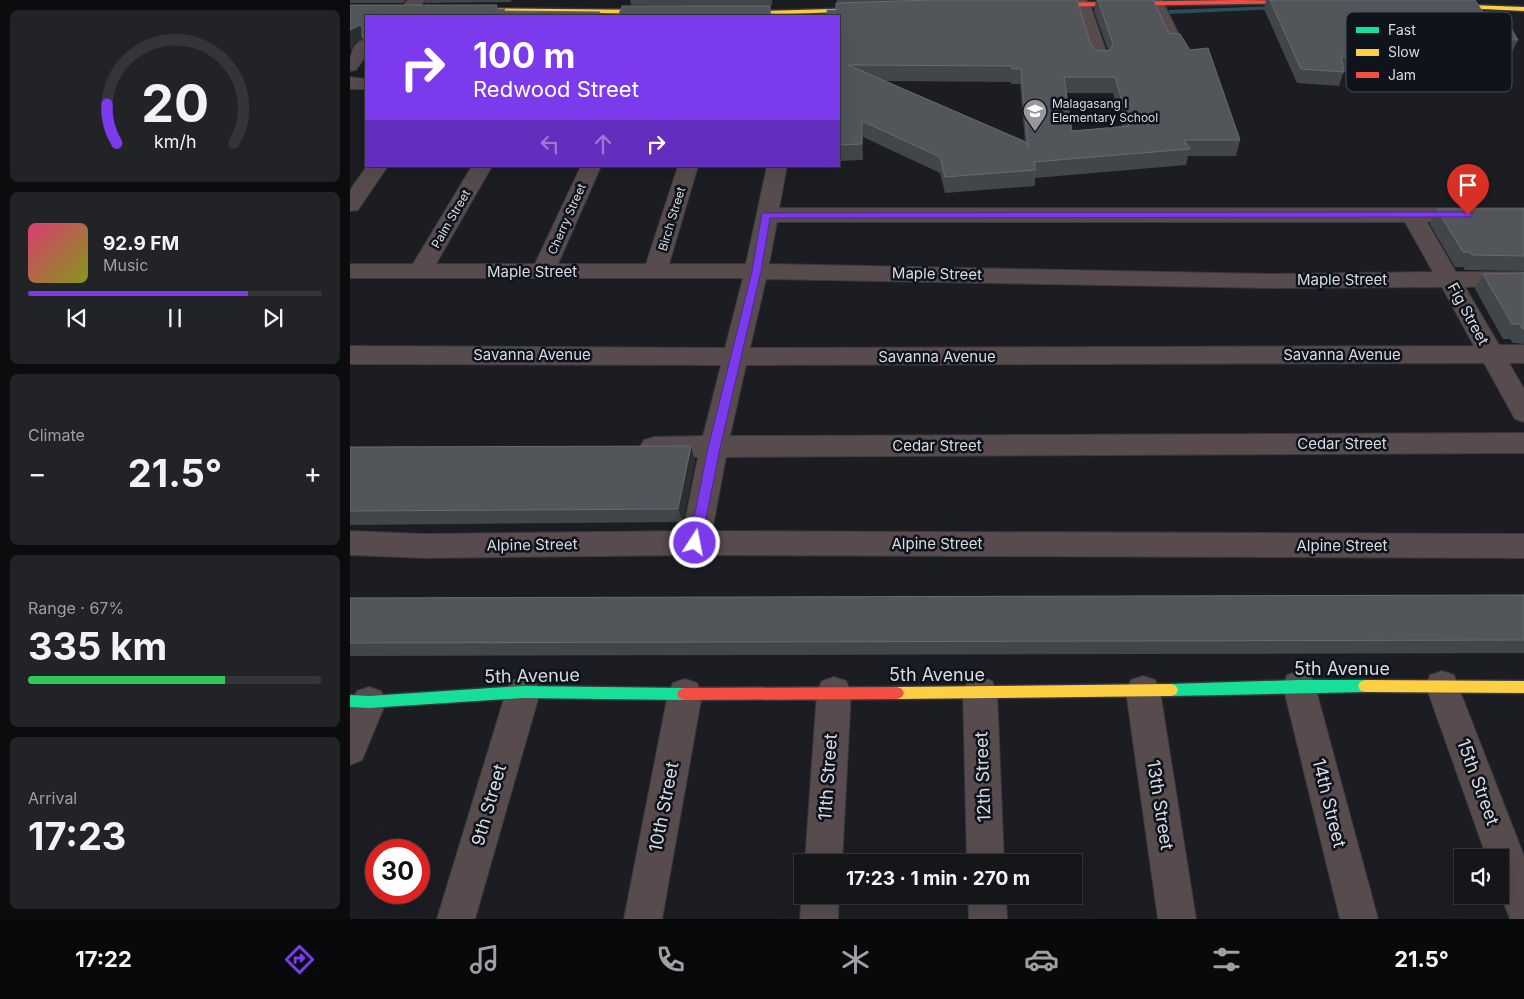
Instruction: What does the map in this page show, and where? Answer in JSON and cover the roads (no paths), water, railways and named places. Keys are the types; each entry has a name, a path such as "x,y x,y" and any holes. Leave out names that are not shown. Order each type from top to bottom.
{"main road":[{"path":"1028,2 1082,4 1315,1"},
{"path":"1430,5 1485,4 1524,9"},
{"path":"454,10 510,9 667,13"},
{"path":"716,14 873,10"},
{"name":"5th Avenue","path":"359,701 522,692 685,694 1143,691 1298,686 1524,687"}],"street":[{"path":"1155,2 1174,43"},
{"path":"1082,4 1100,60"},
{"path":"350,76 361,57"},
{"path":"350,83 365,84"},
{"path":"350,205 377,167"},
{"name":"Palm Street","path":"420,272 481,167"},
{"name":"Cherry Street","path":"543,272 591,167"},
{"name":"Birch Street","path":"655,272 688,167"},
{"path":"695,543 734,356 756,271 777,167"},
{"path":"766,215 1524,215"},
{"name":"Fig Street","path":"1413,216 1524,412"},
{"name":"Maple Street","path":"350,271 756,271 1270,281 1524,279"},
{"name":"Savanna Avenue","path":"350,355 1524,354"},
{"name":"Cedar Street","path":"625,447 1524,443"},
{"name":"Alpine Street","path":"350,543 424,546 695,543 1524,546"},
{"name":"14th Street","path":"1298,686 1358,919"},
{"name":"15th Street","path":"1442,686 1524,906"},
{"name":"13th Street","path":"1143,691 1177,919"},
{"name":"9th Street","path":"456,919 522,692"},
{"name":"11th Street","path":"823,854 834,692"},
{"name":"12th Street","path":"980,692 986,854"},
{"name":"10th Street","path":"642,919 685,694"},
{"path":"350,748 359,701"},
{"path":"819,919 820,904"},
{"path":"987,904 988,919"}],"waterway":[{"path":"1169,12 1278,8"}],"place":[{"name":"Malagasang I Elementary School","path":"1035,132"}]}
